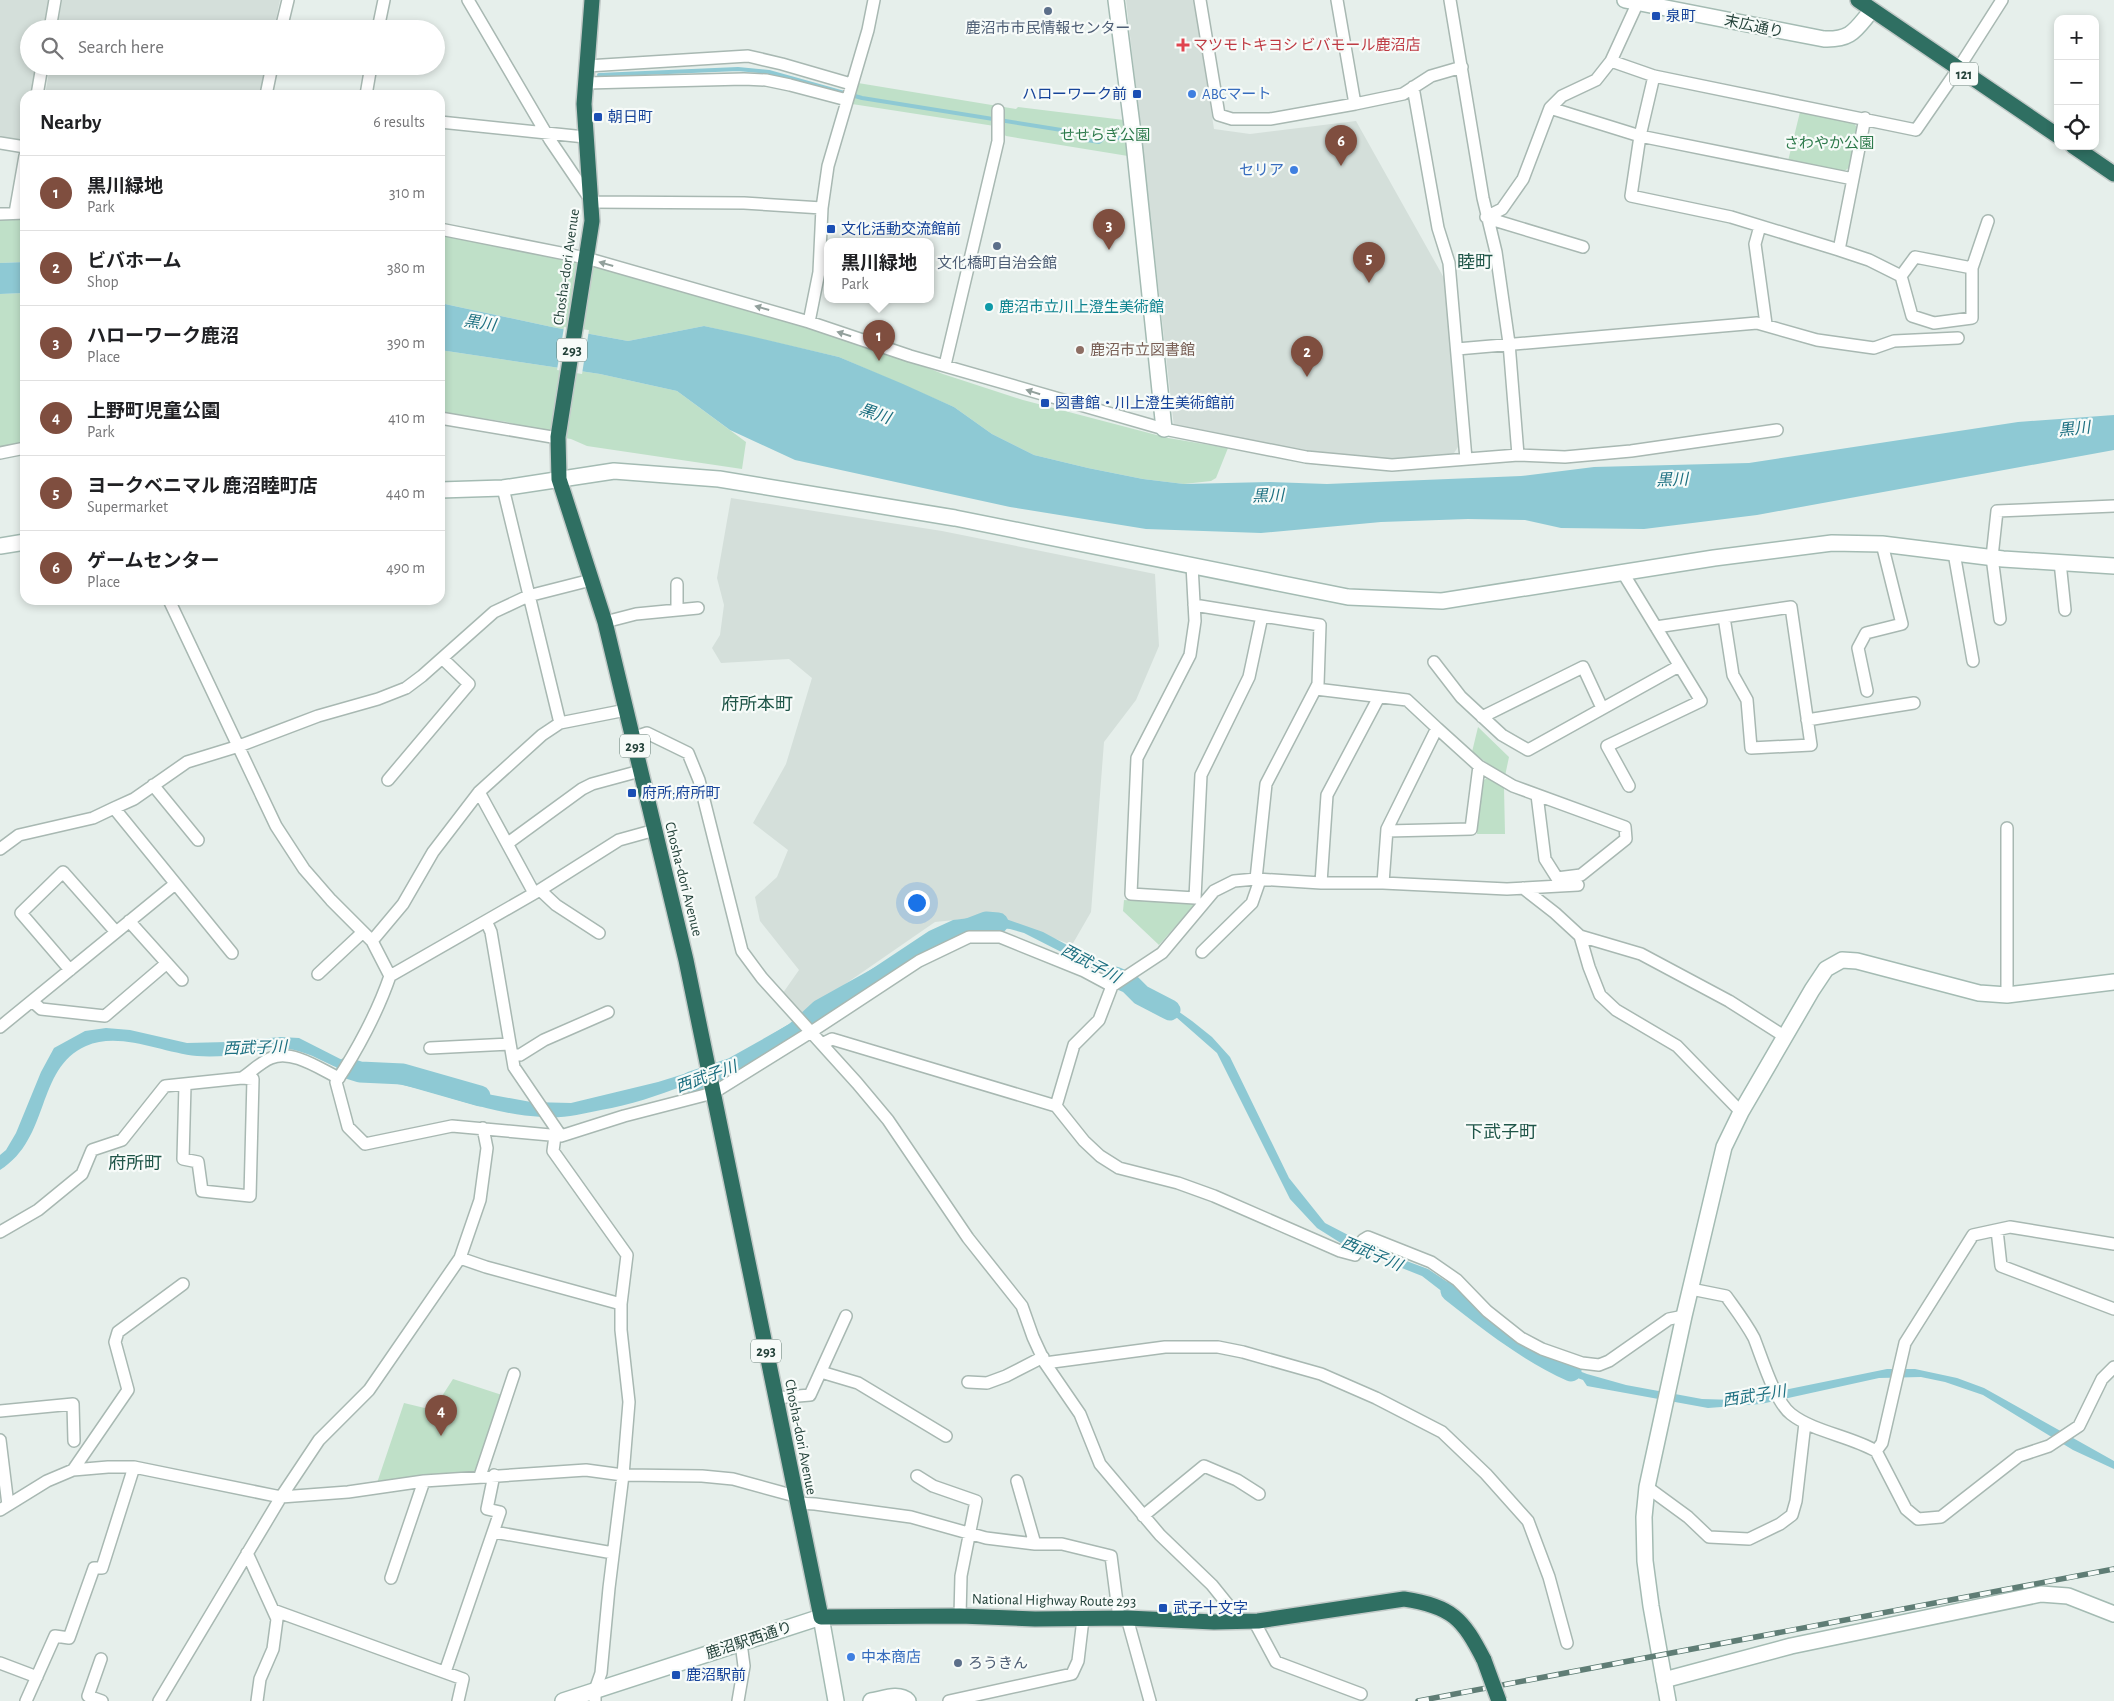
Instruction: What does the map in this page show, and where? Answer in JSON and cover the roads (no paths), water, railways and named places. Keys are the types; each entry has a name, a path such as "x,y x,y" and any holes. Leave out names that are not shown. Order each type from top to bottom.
{"highway":[{"name":"Chosha-dori Avenue","path":"592,0 586,83 585,137 592,202 592,221 558,438 559,479 605,622 686,960 821,1617"},
{"name":"121","path":"1858,0 1958,70 2054,133"},
{"path":"2079,150 2113,172"},
{"name":"National Highway Route 293","path":"821,1617 960,1616 1247,1621 1292,1617 1382,1602 1404,1600 1426,1602 1442,1608 1457,1618 1472,1636 1484,1660 1499,1701"}],"street":[{"path":"52,20 55,0"},
{"path":"283,20 288,0"},
{"path":"380,20 384,0"},
{"path":"468,0 546,133 592,202 744,203 822,208"},
{"path":"809,322 819,272 822,208 828,166 868,30 874,0"},
{"path":"1116,0 1133,134 1164,429"},
{"path":"1200,0 1218,116 1232,119 1270,119 1355,104 1403,94 1431,76 1462,67"},
{"path":"1337,0 1355,104"},
{"path":"1450,0 1496,252 1509,343 1518,455"},
{"path":"1611,61 1654,76 1916,130 1958,70 2002,0"},
{"path":"1490,216 1502,209 1523,179 1550,108 1562,96 1596,80 1611,61 1634,1"},
{"name":"末広通り","path":"1634,1 1806,37 1831,39 1839,39 1850,35 1872,10"},
{"path":"587,66 748,56 851,84"},
{"path":"38,90 40,75"},
{"path":"267,90 270,75"},
{"path":"367,90 369,75"},
{"path":"1654,76 1640,136 1631,196 1731,217 1869,260 1901,276 1912,316 1934,323 1972,318 1972,268 1988,221"},
{"path":"586,83 766,80 847,100"},
{"path":"1413,88 1438,228 1449,264 1466,459"},
{"path":"1550,108 1640,136 1853,179"},
{"path":"945,365 998,141 998,110"},
{"path":"1839,250 1865,118"},
{"path":"445,123 585,137"},
{"path":"0,143 20,146"},
{"path":"0,214 20,213"},
{"path":"1490,216 1497,221 1583,247"},
{"path":"1760,226 1755,244 1766,324"},
{"path":"445,230 586,260 809,322 910,356 1164,429 1306,458 1392,465 1518,455 1565,457 1631,451 1777,430"},
{"path":"1901,276 1915,257 1972,268"},
{"path":"1457,349 1757,323 1817,340 1874,348 1894,341 1958,338"},
{"path":"445,419 558,438"},
{"path":"0,453 20,449"},
{"path":"445,490 503,488 614,471 719,479 955,518 1348,597 1442,601 1714,558 1832,543 1882,544 1992,557 2114,566"},
{"path":"503,488 560,723"},
{"path":"2000,619 1992,557 1997,512 2114,506"},
{"path":"0,546 20,543"},
{"path":"1867,691 1858,648 1866,633 1902,624 1882,544"},
{"path":"1954,553 1974,661"},
{"path":"2060,562 2065,610"},
{"path":"1192,565 1195,621 1190,655 1137,758 1130,894 1195,898 1201,774 1249,677 1262,616"},
{"path":"1623,573 1701,701 1608,746 1629,786"},
{"path":"0,850 19,835 93,818 134,798 187,762 239,746 318,716 378,699 406,688 494,612 528,596 591,580"},
{"path":"676,584 677,609"},
{"path":"171,605 276,826 304,869 372,941 390,976"},
{"path":"1194,605 1320,626 1318,684 1266,784 1258,880 1252,903 1202,952"},
{"path":"1656,627 1791,607 1810,744 1751,748 1747,700 1733,675 1724,617"},
{"path":"605,622 636,614 677,609 693,612"},
{"path":"388,780 469,684 442,658"},
{"path":"1434,662 1461,697 1482,717 1502,735 1528,750 1679,666"},
{"path":"1482,717 1583,667 1602,708"},
{"path":"1316,688 1407,700 1479,766 1513,786 1538,795 1625,827 1626,839 1581,875 1557,878 1545,858 1538,795"},
{"path":"1321,883 1326,795 1379,697"},
{"path":"1807,720 1914,703"},
{"path":"372,941 403,904 433,852 479,792 542,734 560,723 626,710"},
{"path":"1383,883 1387,831 1437,728"},
{"path":"632,738 647,733 688,753 699,780 742,951 762,978 888,1120 968,1238 1022,1306 1044,1360 1080,1414 1100,1464 1160,1535 1247,1621 1276,1662 1361,1694"},
{"path":"1387,831 1471,830 1479,766"},
{"path":"508,843 582,789 592,784 640,771"},
{"path":"153,785 198,840"},
{"path":"479,792 537,892 599,933"},
{"path":"114,808 232,953"},
{"path":"2007,828 2007,995"},
{"path":"655,830 619,840 537,892 390,976 370,1020 336,1082 348,1127 365,1144 452,1126 558,1136 712,1088 919,961 969,937 1000,937 1084,971 1112,986"},
{"path":"70,970 21,913 62,872 116,932"},
{"path":"1056,1106 1074,1045 1099,1020 1112,986 1162,952 1214,891 1234,881 1383,883 1522,888 1578,886"},
{"path":"0,1027 175,884"},
{"path":"1522,888 1555,913 1580,936 1641,954 1729,1001 1784,1036"},
{"path":"129,921 182,980"},
{"path":"486,921 491,932 514,1067 558,1136"},
{"path":"318,974 363,932"},
{"path":"1580,936 1588,967 1600,995 1616,1010 1677,1046 1741,1112"},
{"path":"1668,1701 1646,1561 1644,1517 1647,1487 1684,1316 1724,1147 1741,1112 1784,1036 1826,970 1842,960 1857,961 1979,993 2007,995 2114,982"},
{"path":"32,1001 41,1009 105,1016 166,963"},
{"path":"430,1048 511,1050 520,1055 544,1040 608,1012"},
{"path":"822,1044 832,1039 1056,1106 1100,1156 1119,1168 1178,1183 1214,1196 1340,1251 1355,1255 1363,1240 1368,1237 1431,1262 1457,1280 1481,1305 1521,1338 1562,1357 1582,1363 1599,1365 1621,1354 1670,1319 1684,1316"},
{"path":"242,1078 271,1058 278,1056 295,1057 339,1078"},
{"path":"0,1232 38,1210 82,1174 92,1150 122,1140 165,1086 242,1078 253,1079 250,1196 202,1191 198,1162 182,1159 185,1085"},
{"path":"159,1701 281,1497 320,1440 369,1390 460,1258 480,1200 487,1148 483,1128"},
{"path":"558,1136 553,1151 627,1255 621,1304 621,1330 629,1402 623,1475 601,1673 595,1696"},
{"path":"1876,1451 1882,1443 1905,1344 1973,1235 2010,1227 2114,1244"},
{"path":"1997,1230 2001,1266 2114,1308"},
{"path":"460,1258 486,1267 621,1304"},
{"path":"73,1470 128,1390 115,1342 118,1332 183,1284"},
{"path":"1691,1289 1726,1296 1747,1326 1772,1385 1789,1413 1805,1423 1861,1442 1876,1451 1906,1509 1918,1519 1942,1517 2018,1456 2049,1446 2079,1426 2102,1379 2114,1367"},
{"path":"776,1398 810,1395 846,1316"},
{"path":"968,1382 987,1384 1044,1360 1165,1347 1218,1347 1243,1352 1321,1374 1376,1398 1442,1432 1486,1474 1528,1521 1549,1577 1567,1643"},
{"path":"821,1372 858,1382 946,1436"},
{"path":"480,1476 514,1374"},
{"path":"0,1411 73,1404 74,1441"},
{"path":"1647,1487 1688,1517 1709,1536 1749,1539 1792,1516 1796,1501 1805,1423"},
{"path":"0,1440 4,1507 47,1481 73,1470 108,1467 134,1468 281,1497 348,1492 424,1481 480,1476 586,1470 623,1475 710,1476 733,1479 796,1500 911,1517 986,1538 1035,1544 1062,1544 1111,1556 1123,1618 1150,1701"},
{"path":"1143,1516 1204,1466 1237,1480 1259,1494"},
{"path":"26,1701 55,1636 69,1638 94,1568 102,1568 134,1468"},
{"path":"445,1672 500,1512 487,1509 494,1475"},
{"path":"917,1476 933,1486 976,1501 960,1576 960,1616"},
{"path":"391,1578 424,1481"},
{"path":"1017,1481 1035,1544"},
{"path":"494,1532 613,1553"},
{"path":"247,1553 277,1620 273,1649 260,1679 257,1701"},
{"path":"1664,1680 1791,1646 2042,1594 2068,1596 2114,1614"},
{"path":"272,1610 463,1679 458,1701"},
{"path":"821,1617 839,1699"},
{"name":"鹿沼駅西通り","path":"564,1701 595,1696 741,1643 821,1617"},
{"path":"949,1701 1072,1674 1078,1661 1083,1619"},
{"path":"738,1701 744,1666 741,1643"},
{"path":"101,1659 86,1699 102,1701"},
{"path":"0,1663 37,1677"},
{"path":"871,1701 897,1697 905,1698 908,1701"}],"water":[{"path":"20,262 20,293 0,294 0,263"},
{"name":"黒川","path":"445,304 628,341 704,326 839,357 954,407 992,434 1034,455 1143,479 1184,484 1269,482 1327,484 1521,476 1594,467 1749,463 2018,422 2114,415 2114,450 1757,515 1644,529 1561,528 1525,520 1468,519 1381,522 1261,533 1146,529 1010,507 795,460 730,430 677,391 600,374 445,351"},
{"path":"978,917 1003,918 1043,932 1141,985 1192,1021 1212,1037 1230,1057 1289,1178 1325,1223 1377,1250 1428,1269 1446,1281 1503,1334 1540,1356 1587,1374 1626,1385 1702,1399 1735,1400 1887,1369 1915,1369 1957,1378 1984,1388 2114,1461 2114,1469 2073,1450 1983,1395 1945,1382 1921,1377 1879,1378 1761,1404 1708,1408 1587,1386 1583,1380 1548,1367 1509,1347 1486,1330 1470,1313 1422,1276 1344,1245 1317,1228 1290,1199 1217,1053 1176,1017 1128,986 1024,933 1010,929 991,927 956,929 943,933 801,1025 737,1061 704,1077 636,1102 564,1117 526,1116 494,1110 416,1088 353,1074 305,1053 290,1049 277,1048 239,1055 203,1056 127,1042 99,1042 86,1046 70,1057 58,1071 28,1140 16,1156 0,1170 0,1155 6,1150 16,1133 41,1072 54,1048 85,1031 106,1028 130,1030 187,1043 227,1042 280,1037 299,1038 360,1069 381,1075 403,1074 434,1086 531,1102 571,1103 658,1082 732,1059 789,1024 929,931 953,920"}],"waterway":[{"path":"599,75 738,69 769,72 862,98 1074,132 1085,135 1087,140 1099,142 1105,137 1120,138"},
{"name":"西武子川","path":"691,1082 733,1068 795,1033 820,1010 960,932 986,922 998,923"},
{"name":"西武子川","path":"1115,977 1129,983 1141,995 1170,1010"},
{"name":"西武子川","path":"347,1068 360,1072 403,1074 480,1096"},
{"name":"西武子川","path":"1451,1291 1524,1345 1571,1371"}],"railway":[{"path":"1418,1701 2114,1569"}],"place":[{"name":"鹿沼市市民情報センター","path":"1048,11"},
{"name":"泉町","path":"1656,16"},
{"name":"マツモトキヨシ ビバモール鹿沼店","path":"1183,45"},
{"name":"ハローワーク前","path":"1137,94"},
{"name":"ABCマート","path":"1192,94"},
{"name":"朝日町","path":"598,117"},
{"name":"ゲームセンター","path":"1341,166"},
{"name":"セリア","path":"1294,170"},
{"name":"文化活動交流館前","path":"831,229"},
{"name":"文化橋町自治会館","path":"997,246"},
{"name":"ハローワーク鹿沼","path":"1109,250"},
{"name":"ヨークベニマル 鹿沼睦町店","path":"1369,283"},
{"name":"鹿沼市立川上澄生美術館","path":"989,307"},
{"name":"鹿沼市立図書館","path":"1080,350"},
{"name":"黒川緑地","path":"879,361"},
{"name":"ビバホーム","path":"1307,377"},
{"name":"図書館・川上澄生美術館前","path":"1045,403"},
{"name":"府所;府所町","path":"632,793"},
{"name":"上野町児童公園","path":"441,1436"},
{"name":"武子十文字","path":"1163,1608"},
{"name":"中本商店","path":"851,1657"},
{"name":"ろうきん","path":"958,1663"},
{"name":"鹿沼駅前","path":"676,1675"}],"district":[{"name":"睦町","path":"1475,262"},
{"name":"府所本町","path":"757,704"},
{"name":"下武子町","path":"1501,1132"},
{"name":"府所町","path":"135,1163"}],"park label":[{"name":"せせらぎ公園","path":"1105,135"},
{"name":"さわやか公園","path":"1829,143"}]}
